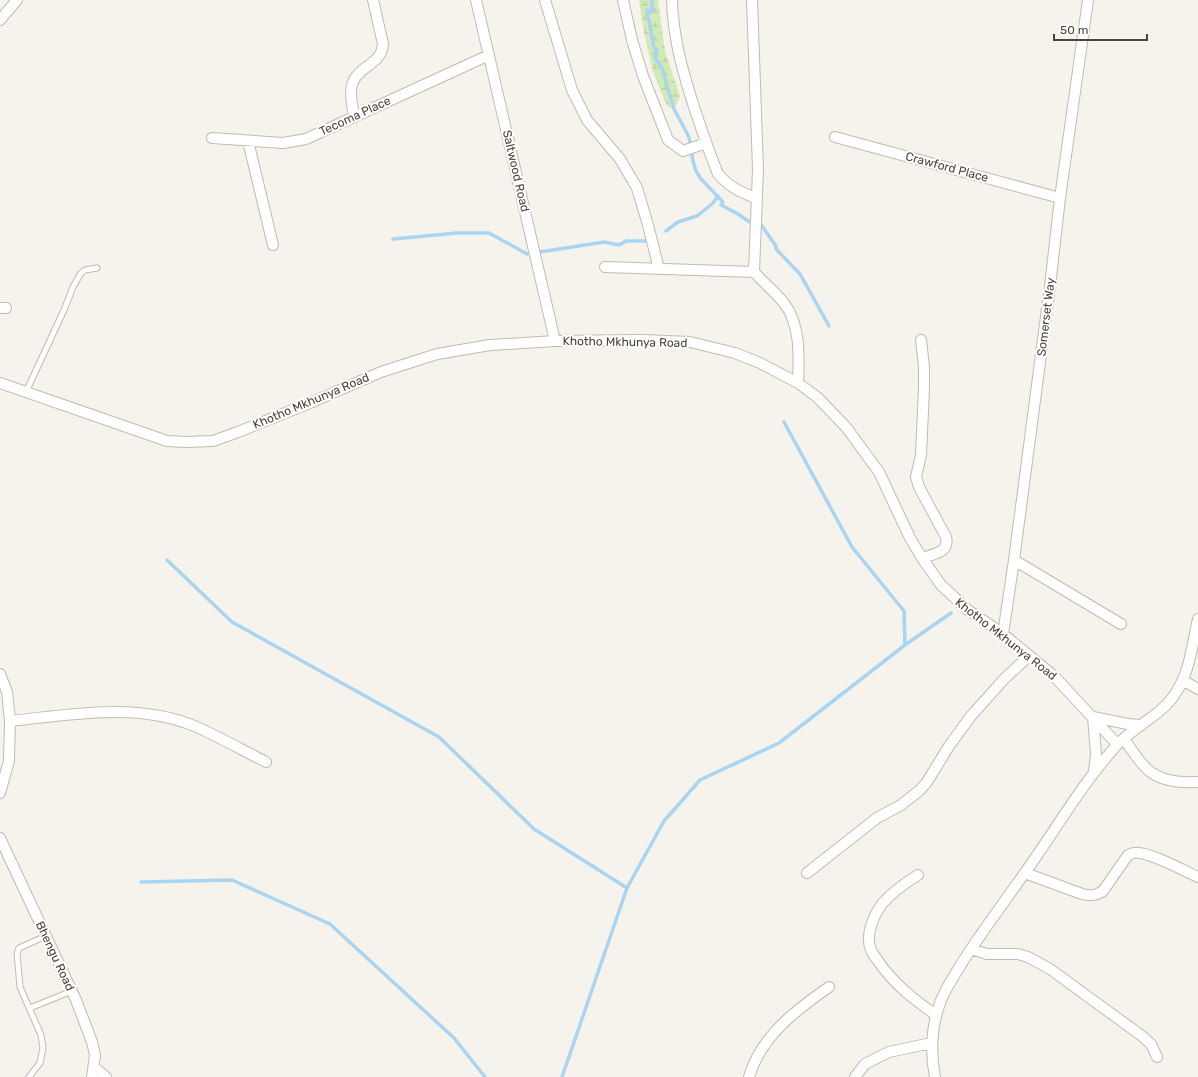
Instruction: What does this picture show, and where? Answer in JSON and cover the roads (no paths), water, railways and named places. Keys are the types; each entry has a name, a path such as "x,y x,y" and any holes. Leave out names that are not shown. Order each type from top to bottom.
{"street":[{"path":"0,20 17,0"},
{"path":"354,117 351,93 355,78 361,71 378,59 383,50 373,0"},
{"name":"Saltwood Road","path":"476,0 555,341"},
{"path":"545,0 572,90 587,120 620,159 637,188 659,269"},
{"path":"623,0 632,40 643,76 668,140 684,151 702,145"},
{"path":"672,0 672,18 677,51 702,145 718,174 728,185 740,192 756,198"},
{"path":"752,0 758,169 754,272 784,304 794,324 799,348 798,383"},
{"name":"Somerset Way","path":"1003,634 1050,286 1060,198 1088,0"},
{"name":"Tecoma Place","path":"212,138 283,143 306,138 489,55"},
{"name":"Crawford Place","path":"835,137 1060,198"},
{"path":"248,141 274,245"},
{"path":"606,267 754,272"},
{"name":"Khotho Mkhunya Road","path":"0,383 166,441 213,441 310,403 381,372 418,359 437,354 490,345 555,341 642,340 690,342 741,356 778,372 798,383 817,397 846,427 879,472 910,538 941,585 968,610 1003,634 1054,676 1148,770 1165,779 1175,782 1198,782"},
{"path":"921,340 924,367 924,388 921,455 916,477 919,487 946,537 947,543 946,548 940,552 922,558"},
{"path":"1014,560 1121,624"},
{"path":"935,1077 932,1063 931,1043 936,1016 945,991 970,949 1025,873 1094,772 1120,742 1165,707 1174,696 1184,681 1198,619"},
{"path":"807,873 877,818 901,805 920,790 971,716 1005,678 1030,656"},
{"path":"0,674 7,692 10,721 9,761 0,793"},
{"path":"1184,681 1198,689"},
{"path":"10,721 106,711 159,715 192,725 266,762"},
{"path":"1094,772 1096,754 1093,716 1128,724 1140,725"},
{"name":"Bhengu Road","path":"0,838 72,991 92,1042 95,1055 93,1072"},
{"path":"1025,873 1082,894 1089,896 1098,895 1103,891 1128,855 1134,852 1153,856 1198,877"},
{"path":"918,875 902,886 882,904 871,926 869,939 871,950 893,980 910,997 936,1016"},
{"path":"970,949 987,954 1018,954 1028,957 1050,968 1142,1036 1151,1044 1157,1057"},
{"path":"749,1077 756,1059 778,1027 799,1008 829,987"},
{"path":"855,1077 865,1064 889,1052 931,1043"},
{"path":"93,1072 106,1077"}],"lane":[{"path":"26,392 79,278 85,270 97,268"},
{"path":"29,1077 40,1063 43,1048 41,1035 20,987 17,950 46,936"},
{"path":"30,1008 72,991"}],"waterway":[{"path":"652,0 652,12 647,10 654,48 657,49 655,58 662,68 674,109 689,137 696,171 701,179 723,202 721,205 748,221 762,226 776,246 776,249 800,274 829,326"},
{"path":"666,231 678,222 697,216 713,203 718,196"},
{"path":"393,239 457,233 489,233 527,254"},
{"path":"540,252 604,242 619,245 626,241 645,241"},
{"path":"784,422 852,547 904,611 905,645"},
{"path":"167,560 232,622 439,737 534,829 627,888"},
{"path":"562,1077 627,888 664,821 700,780 779,743 905,645 951,613"},
{"path":"141,882 232,880 330,924 454,1038 485,1077"}]}
